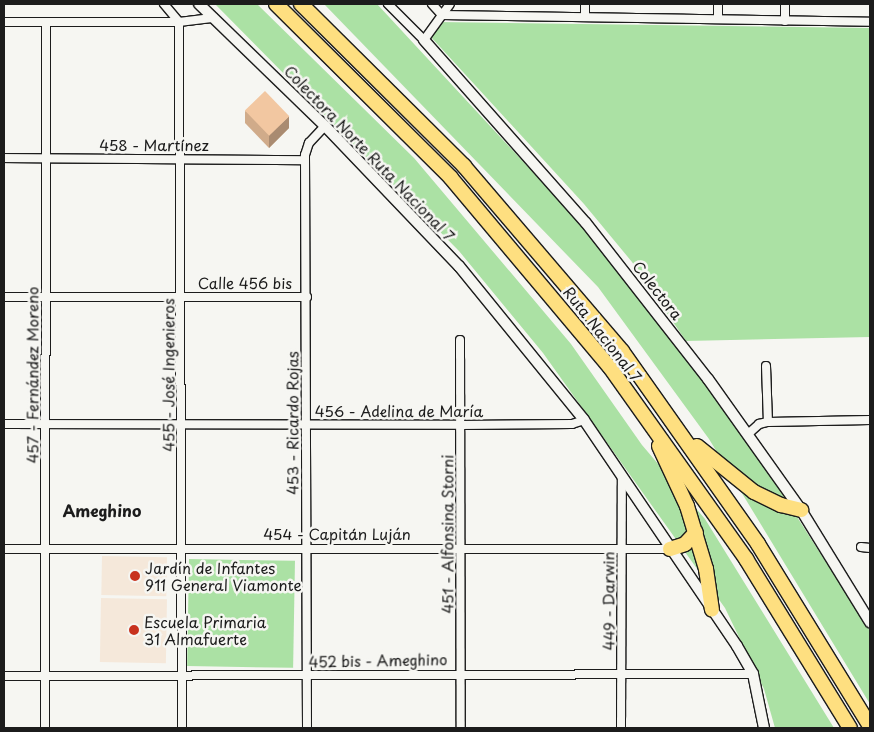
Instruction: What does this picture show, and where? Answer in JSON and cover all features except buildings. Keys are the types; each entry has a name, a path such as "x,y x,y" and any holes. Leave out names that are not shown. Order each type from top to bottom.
{"highway":[{"name":"Ruta Nacional 7","path":"276,4 451,178 540,281 634,399 746,559 850,728"},
{"name":"Ruta Nacional 7","path":"301,4 464,166 622,352 758,544 870,726"},
{"path":"634,399 677,480 696,532 706,570 712,610"},
{"path":"675,425 711,458 754,492 781,505 801,510"},
{"path":"670,549 685,544 696,532"}],"street":[{"path":"164,4 179,22"},
{"name":"Colectora Norte Ruta Nacional 7","path":"199,4 325,126 459,266 513,330 584,420"},
{"name":"Colectora","path":"388,4 424,40 586,223 748,434 801,510 870,622"},
{"path":"432,4 442,15 870,22"},
{"path":"424,40 450,4"},
{"path":"585,4 585,17"},
{"path":"718,4 718,19"},
{"path":"785,4 785,21"},
{"path":"4,22 179,22 214,18"},
{"name":"457 - Fernández Moreno","path":"45,728 46,22"},
{"name":"455 - José Ingenieros","path":"179,22 182,297 182,728"},
{"name":"453 - Ricardo Rojas","path":"307,728 307,547 304,424 306,297 305,160 309,142 325,126"},
{"name":"458 - Martínez","path":"4,158 305,160"},
{"name":"Calle 456 bis","path":"4,297 306,297"},
{"name":"451 - Alfonsina Storni","path":"460,340 461,728"},
{"path":"766,366 768,422"},
{"path":"584,420 753,674 764,728"},
{"name":"456 - Adelina de María","path":"4,424 461,425 572,424 584,420"},
{"path":"748,434 759,424 768,422 870,420"},
{"name":"449 - Darwin","path":"622,475 622,728"},
{"name":"454 - Capitán Luján","path":"4,549 307,547 670,549"},
{"path":"861,547 870,548"},
{"name":"452 bis - Ameghino","path":"4,676 182,677 461,672 753,674"}],"shaded area":[{"name":"Jardín de Infantes 911 General Viamonte","path":"102,556 167,557 166,596 101,595"},
{"name":"Escuela Primaria 31 Almafuerte","path":"101,598 167,599 166,663 100,662"}],"green space":[{"path":"215,4 257,4 414,158 571,344 642,445 705,519 834,728 775,728 764,689 725,608 543,353 459,251"},
{"path":"324,4 377,4 580,223 705,384 758,456 870,631 870,704 709,439 598,287"},
{"path":"438,22 870,28 870,337 686,341 632,262 584,204 430,36"},
{"path":"189,559 295,561 293,668 187,666"}],"place":[{"name":"Jardín de Infantes 911 General Viamonte","path":"135,576"},
{"name":"Escuela Primaria 31 Almafuerte","path":"134,630"}],"district":[{"name":"Ameghino","path":"102,510"}]}
